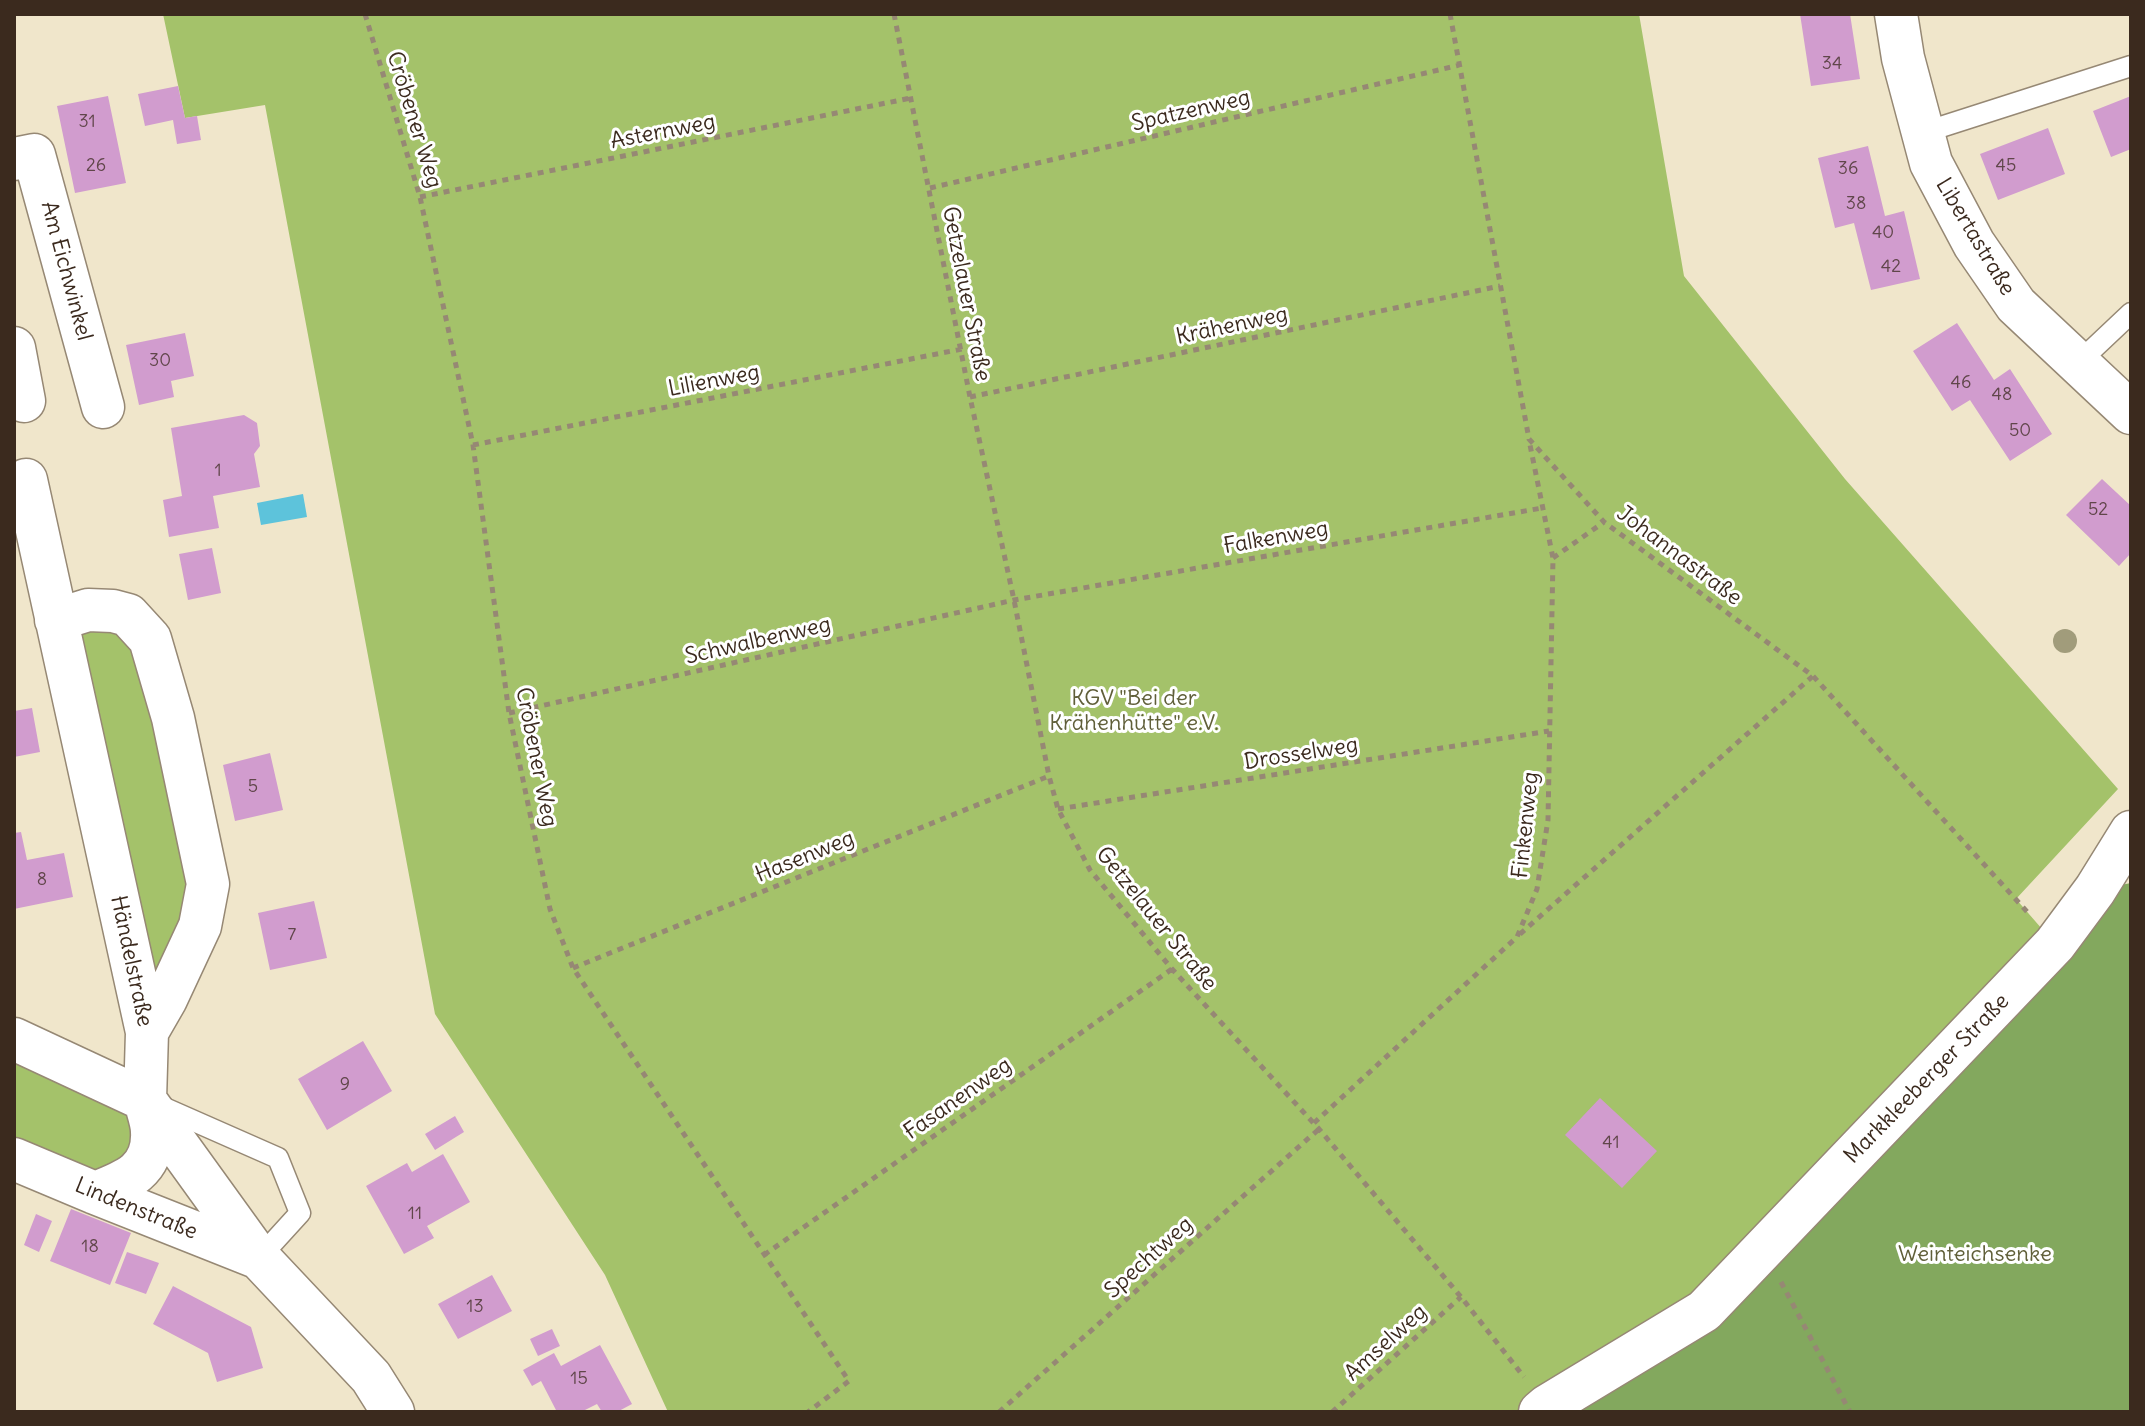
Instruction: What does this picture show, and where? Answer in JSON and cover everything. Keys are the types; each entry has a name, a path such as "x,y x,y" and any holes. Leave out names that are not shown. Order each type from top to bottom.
{"street":[{"name":"Libertastraße","path":"1896,14 1903,58 1931,163 1974,244 2016,305 2131,413"},
{"name":"Am Eichwinkel","path":"14,159 34,155 103,407"},
{"path":"14,348 24,401"},
{"name":"Händelstraße","path":"26,480 147,1032 145,1100 152,1132 149,1159 129,1180 95,1193"},
{"path":"56,620 88,610 128,615 150,639 173,718 208,884 200,926 147,1032"},
{"name":"Markkleeberger Straße","path":"1544,1409 1704,1311 2055,944 2095,890 2131,832"},
{"path":"14,1039 145,1100 259,1258 371,1377 393,1412"},
{"name":"Lindenstraße","path":"14,1159 259,1258"}],"lane":[{"path":"1922,133 2131,66"},
{"path":"2078,363 2131,313"},
{"path":"145,1100 278,1158 300,1213 259,1258"}],"path":[{"name":"Cröbener Weg","path":"365,14 420,197 473,445 509,713 550,909 573,968 849,1381 808,1412"},
{"name":"Getzelauer Straße","path":"894,14 970,397 1058,809 1090,870 1172,969 1314,1123 1461,1297 1544,1409"},
{"path":"1450,14 1529,439"},
{"name":"Spatzenweg","path":"930,188 1460,65"},
{"name":"Asternweg","path":"420,197 911,98"},
{"name":"Krähenweg","path":"970,397 1500,286"},
{"name":"Lilienweg","path":"473,445 962,349"},
{"name":"Finkenweg","path":"1314,1123 1517,937 1537,889 1548,820 1553,558 1529,439"},
{"name":"Johannastraße","path":"1529,439 1604,522 1813,676 2015,899"},
{"name":"Falkenweg","path":"1014,600 1542,508"},
{"path":"1553,558 1604,522"},
{"name":"Schwalbenweg","path":"509,713 1014,600"},
{"path":"1517,937 1813,676"},
{"name":"Drosselweg","path":"1058,809 1549,731"},
{"name":"Hasenweg","path":"573,968 1049,776"},
{"name":"Fasanenweg","path":"764,1255 1172,969"},
{"name":"Spechtweg","path":"999,1412 1319,1129"},
{"path":"1764,1249 1850,1412"},
{"name":"Amselweg","path":"1332,1412 1461,1297"}],"green space":[{"name":"KGV \"Bei der Krähenhütte\" e.V.","path":"163,14 1639,14 1684,276 1845,479 2118,789 2016,899 2055,944 1764,1249 1540,1412 668,1412 605,1275 435,1014 265,105 185,118"},
{"path":"128,615 208,884 147,1032 56,620"},
{"name":"Weinteichsenke","path":"2131,883 2131,1412 1540,1412 1704,1311 2095,890"},
{"path":"14,1039 145,1100 129,1180 14,1159"}],"water":[{"path":"303,494 307,517 261,525 257,503"}],"building":[{"path":"1800,14 1850,14 1860,79 1811,86"},
{"path":"178,86 185,118 197,116 201,140 177,144 173,120 145,126 138,94"},
{"path":"108,96 126,183 75,193 57,106"},
{"path":"2131,96 2131,149 2111,157 2093,111"},
{"path":"2048,128 2065,174 1998,200 1980,154"},
{"path":"1868,146 1885,216 1904,211 1920,279 1871,290 1854,223 1835,228 1818,158"},
{"path":"1957,323 1994,380 2010,369 2052,434 2010,461 1970,400 1952,411 1913,351"},
{"path":"185,333 194,376 171,381 174,397 139,405 126,345"},
{"path":"244,415 257,423 260,446 254,454 260,487 213,496 219,528 169,537 163,500 182,496 171,428"},
{"path":"2102,479 2131,506 2131,553 2119,566 2066,515"},
{"path":"212,548 221,593 188,600 179,554"},
{"path":"32,708 40,752 14,757 14,711"},
{"path":"270,753 283,810 235,821 223,765"},
{"path":"21,832 27,860 64,853 73,897 14,909 14,833"},
{"path":"314,901 327,958 270,970 258,913"},
{"path":"363,1041 392,1091 327,1130 298,1079"},
{"path":"1600,1098 1657,1151 1622,1188 1565,1135"},
{"path":"455,1116 464,1132 435,1150 425,1134"},
{"path":"443,1154 470,1202 427,1226 434,1238 404,1254 366,1186 407,1163 412,1172"},
{"path":"71,1209 131,1233 110,1285 50,1261"},
{"path":"36,1214 52,1221 39,1252 24,1245"},
{"path":"127,1252 159,1263 146,1294 115,1283"},
{"path":"492,1275 512,1311 458,1339 438,1304"},
{"path":"173,1286 251,1327 263,1368 217,1382 208,1353 153,1324"},
{"path":"552,1329 560,1346 538,1356 530,1339"},
{"path":"600,1345 632,1404 617,1412 602,1412 597,1404 581,1412 557,1412 541,1381 532,1386 523,1370 554,1353 561,1366"}]}
